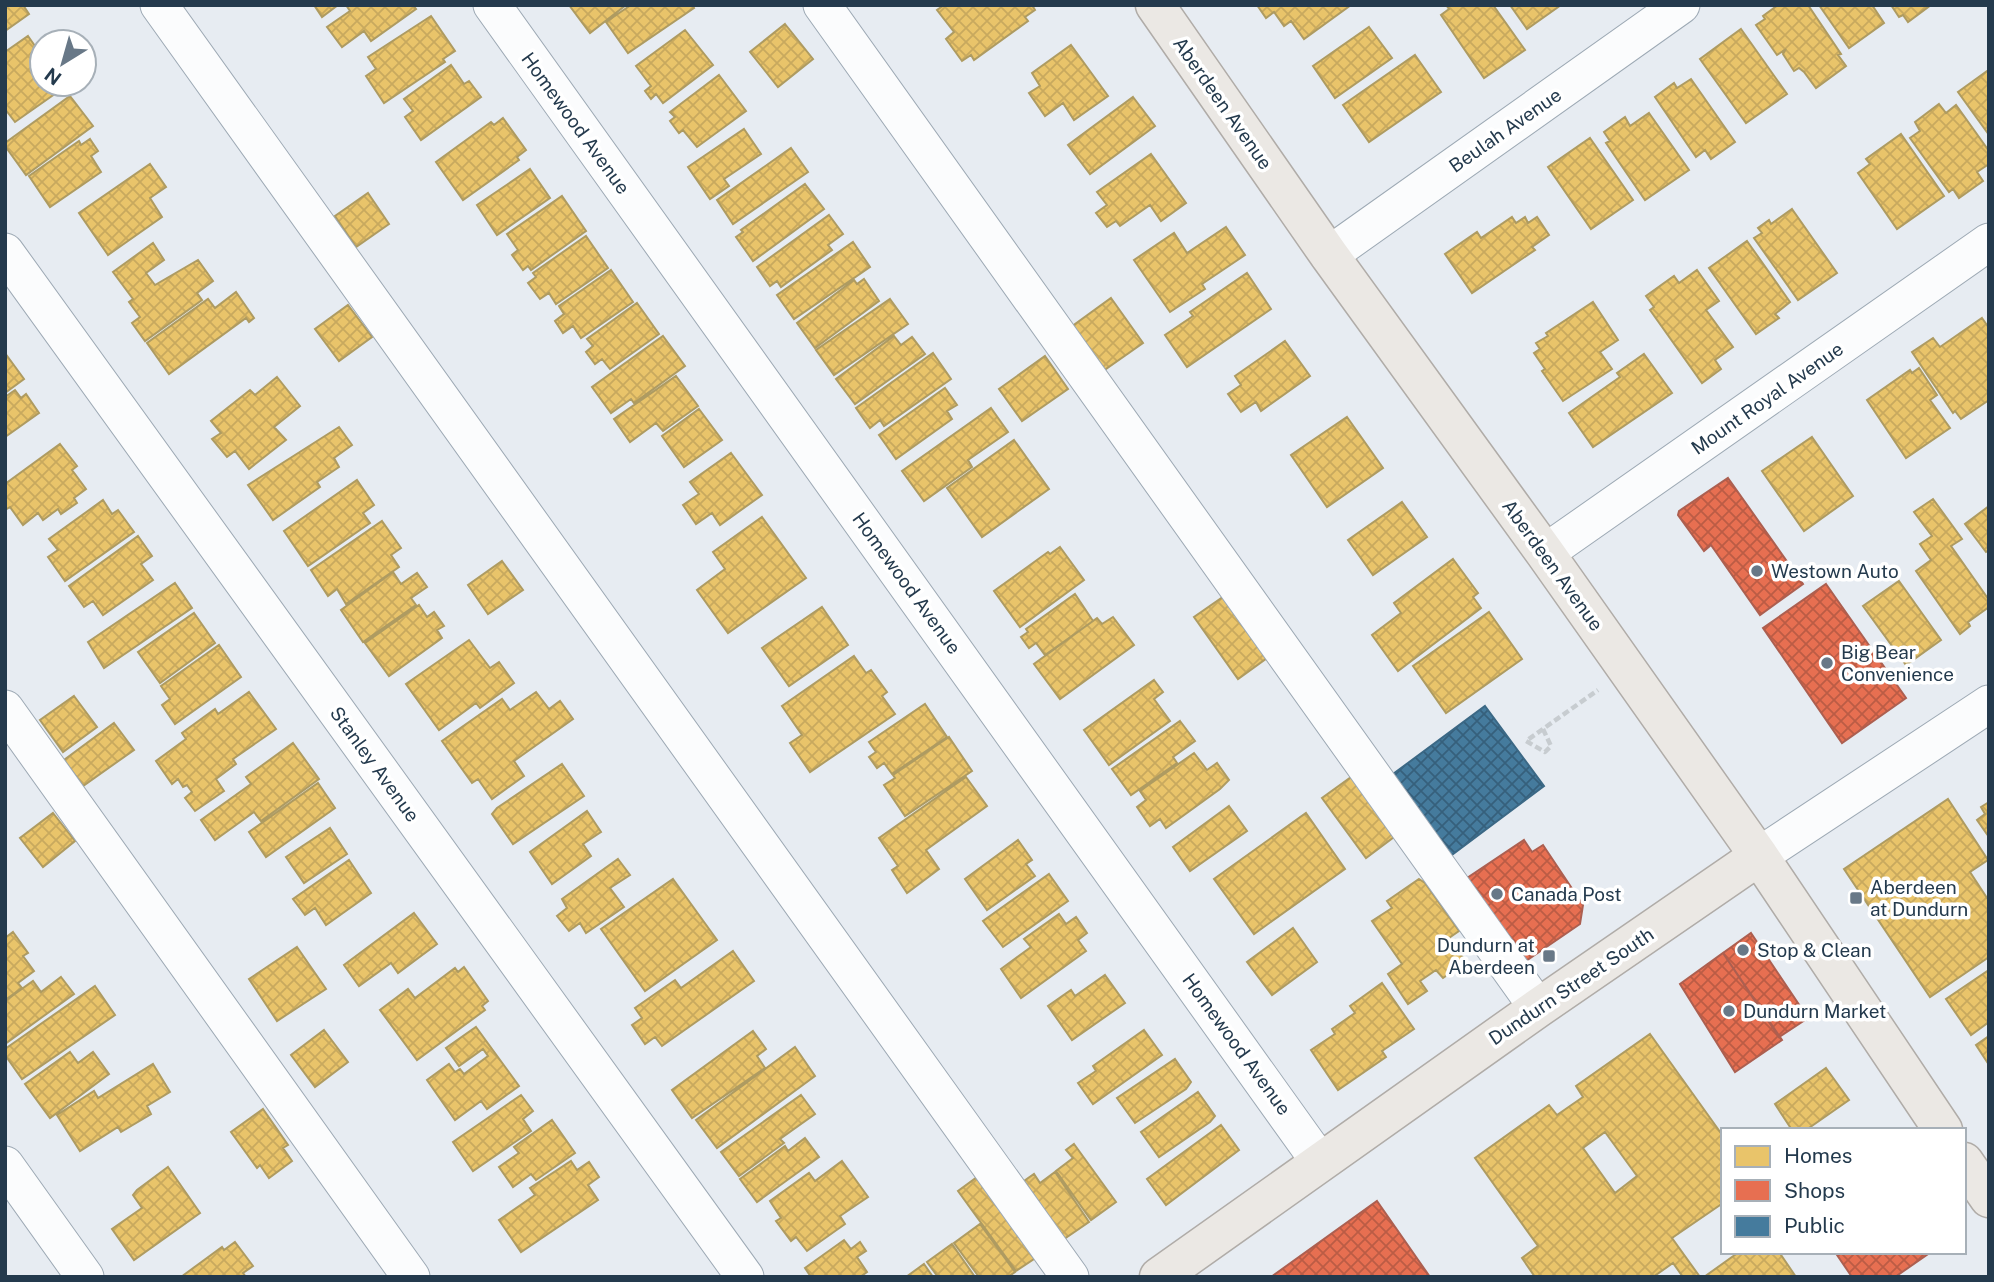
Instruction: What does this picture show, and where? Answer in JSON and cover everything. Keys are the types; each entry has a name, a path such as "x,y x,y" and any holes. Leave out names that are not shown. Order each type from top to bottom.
{"main road":[{"name":"Aberdeen Avenue","path":"1155,5 1329,256 1545,553 1759,856 1942,1128"},
{"name":"Dundurn Street South","path":"1168,1274 1320,1162 1759,856"},
{"path":"1966,1165 1989,1198"}],"street":[{"path":"159,5 1070,1277"},
{"name":"Homewood Avenue","path":"492,5 1320,1162"},
{"path":"822,5 1538,1008"},
{"name":"Beulah Avenue","path":"1329,256 1681,5"},
{"name":"Mount Royal Avenue","path":"1545,553 1989,242"},
{"name":"Stanley Avenue","path":"5,252 745,1277"},
{"name":"Dundurn Street South","path":"1759,856 1989,704"},
{"path":"5,709 411,1277"},
{"path":"5,1165 85,1277"}],"path":[{"path":"1543,729 1551,746 1545,752 1526,741 1627,669"}],"building: Homes":[{"path":"5,5 23,5 29,14 5,31"},
{"path":"314,5 338,5 322,17"},
{"path":"346,5 413,5 416,9 371,41 364,31 342,47 327,27 350,11"},
{"path":"569,5 626,5 590,33"},
{"path":"631,5 692,5 694,8 628,53 606,22"},
{"path":"944,5 1032,5 1035,10 1025,17 1028,21 974,60 971,55 962,61 946,39 954,32 937,10"},
{"path":"1257,5 1351,5 1304,39 1291,21 1284,26 1274,12 1266,18"},
{"path":"1446,5 1493,5 1525,50 1484,78 1441,15 1449,9"},
{"path":"1510,5 1561,5 1527,29"},
{"path":"1778,5 1808,5 1841,54 1838,55 1846,66 1816,88 1799,68 1794,71 1783,54 1786,49 1777,55 1756,25"},
{"path":"1819,5 1872,5 1884,23 1849,48"},
{"path":"1891,5 1931,5 1908,22 1903,15 1899,17"},
{"path":"431,16 455,51 443,59 445,62 384,103 366,76 376,69 368,57"},
{"path":"785,24 813,59 778,87 750,52"},
{"path":"1369,27 1392,58 1335,98 1313,66"},
{"path":"1741,29 1787,94 1746,123 1700,59"},
{"path":"685,30 713,65 663,103 656,94 651,99 645,91 651,86 636,66"},
{"path":"28,36 28,98 49,98 15,122 5,109 5,52"},
{"path":"1071,45 1108,96 1074,120 1063,103 1045,116 1029,93 1040,86 1032,73"},
{"path":"1415,55 1441,92 1369,142 1343,105"},
{"path":"451,65 464,84 469,81 481,97 421,140 405,117 413,111 404,99"},
{"path":"1987,71 1989,73 1989,135 1958,92"},
{"path":"719,75 746,111 697,147 683,130 679,133 670,121 675,117 670,112"},
{"path":"1691,79 1735,142 1711,159 1705,150 1696,157 1655,97 1674,83 1677,88"},
{"path":"1133,97 1155,126 1090,174 1068,145"},
{"path":"67,98 72,98 93,126 26,175 5,143"},
{"path":"1939,104 1946,113 1956,105 1989,151 1989,164 1977,172 1983,181 1959,198 1953,189 1949,192 1910,138 1920,131 1915,122"},
{"path":"1649,113 1689,170 1645,200 1606,143 1610,141 1604,132 1625,117 1630,126"},
{"path":"503,118 526,150 517,157 519,160 463,200 436,162 491,122 494,125"},
{"path":"744,129 761,154 724,179 729,186 710,199 688,167"},
{"path":"1901,134 1944,196 1897,229 1858,173 1870,164 1866,159"},
{"path":"1590,138 1633,200 1591,229 1548,167"},
{"path":"90,139 98,151 91,156 101,172 50,207 29,176 79,141 81,145"},
{"path":"791,148 808,172 733,224 717,200"},
{"path":"1151,154 1186,203 1161,221 1150,205 1120,226 1116,221 1107,227 1096,213 1107,205 1097,192"},
{"path":"150,164 166,187 150,198 162,217 108,255 79,213"},
{"path":"530,169 550,198 497,235 477,205"},
{"path":"805,184 824,209 753,261 736,237 743,232 741,230"},
{"path":"368,193 389,224 356,247 335,216"},
{"path":"562,196 586,231 531,270 528,266 523,270 512,255 518,250 507,234"},
{"path":"1792,209 1837,273 1798,300 1754,238 1762,233 1758,228 1769,220 1771,224"},
{"path":"829,215 843,234 828,245 832,250 781,287 777,281 770,286 757,267"},
{"path":"1512,217 1516,223 1525,217 1528,223 1537,217 1549,235 1532,247 1535,250 1472,293 1445,254 1477,232 1481,238"},
{"path":"1226,227 1245,255 1202,284 1205,289 1170,312 1134,260 1174,233 1187,253"},
{"path":"586,236 608,268 556,304 549,293 540,299 528,283 536,277 533,273"},
{"path":"1747,241 1790,302 1775,314 1779,318 1756,334 1709,268"},
{"path":"853,242 870,267 794,319 777,295"},
{"path":"153,243 164,260 146,273 155,285 198,260 213,281 197,293 202,300 145,341 132,323 140,317 129,302 133,299 113,272"},
{"path":"611,270 633,302 581,338 573,326 563,333 555,321 564,314 559,306"},
{"path":"1697,270 1719,301 1706,310 1733,347 1715,360 1721,369 1702,383 1650,310 1654,307 1646,296 1674,276 1679,283"},
{"path":"1247,273 1271,309 1187,367 1165,335 1193,316 1190,312"},
{"path":"864,279 879,301 815,348 797,323 854,280 857,284"},
{"path":"236,292 254,318 249,322 246,318 169,374 147,343 208,299 215,308"},
{"path":"1111,298 1143,343 1103,371 1071,327"},
{"path":"890,299 908,324 834,375 816,350"},
{"path":"1593,302 1618,340 1600,352 1612,369 1563,401 1542,371 1545,369 1534,353 1540,349 1536,343 1548,336 1546,333"},
{"path":"637,303 659,334 610,369 602,359 595,364 586,352 593,346 587,339"},
{"path":"348,305 372,337 339,361 315,329"},
{"path":"1982,318 1989,328 1989,400 1961,419 1955,411 1953,413 1912,352 1933,338 1940,347"},
{"path":"663,336 685,366 634,403 631,399 611,413 592,387"},
{"path":"894,336 901,345 912,337 925,354 855,404 836,379"},
{"path":"1285,341 1310,376 1261,411 1256,402 1241,412 1228,394 1241,385 1235,376"},
{"path":"5,353 24,379 5,393"},
{"path":"933,353 951,379 884,426 880,420 870,428 856,408"},
{"path":"1644,354 1672,393 1593,447 1569,413 1620,377 1617,373"},
{"path":"1045,356 1068,389 1022,421 999,389"},
{"path":"1919,368 1937,395 1930,400 1950,428 1906,458 1867,400 1910,370 1912,373"},
{"path":"676,376 698,406 663,431 656,423 630,442 614,419"},
{"path":"277,377 300,406 274,427 286,440 249,469 235,451 227,457 212,439 221,433 211,421 250,390 255,395"},
{"path":"945,388 957,405 947,411 952,419 896,459 879,435"},
{"path":"15,390 21,398 26,394 39,413 5,437 5,397"},
{"path":"991,408 1008,432 968,460 972,467 924,501 902,471"},
{"path":"699,409 722,440 684,467 662,436"},
{"path":"1347,417 1383,468 1327,507 1291,455"},
{"path":"339,427 352,445 334,458 339,467 317,482 320,487 273,520 248,485"},
{"path":"1812,437 1853,496 1804,531 1762,471"},
{"path":"1014,440 1049,489 982,537 947,488"},
{"path":"60,444 77,466 72,470 86,489 74,498 77,503 61,514 58,509 43,520 38,513 23,525 10,507 5,510 5,484"},
{"path":"731,453 762,495 720,525 712,513 696,524 683,505 699,494 690,482"},
{"path":"357,480 374,505 363,513 370,523 308,566 284,531"},
{"path":"1933,499 1962,539 1951,546 1989,600 1989,607 1968,622 1970,626 1960,634 1916,571 1931,560 1920,544 1932,536 1914,512"},
{"path":"103,500 112,514 118,510 134,532 65,581 48,557 58,550 49,539"},
{"path":"1402,502 1427,537 1373,575 1348,540"},
{"path":"1989,506 1989,550 1986,552 1965,524"},
{"path":"762,517 806,578 728,633 697,590 725,569 713,552"},
{"path":"382,521 401,548 391,555 399,567 346,604 337,589 328,596 311,570"},
{"path":"138,536 152,556 141,564 153,580 103,615 93,601 84,607 69,586"},
{"path":"1060,547 1084,580 1020,627 994,591 1048,552 1050,554"},
{"path":"1453,559 1478,593 1473,597 1481,608 1398,671 1372,635 1401,613 1394,603"},
{"path":"502,561 523,590 488,614 468,585"},
{"path":"393,572 401,584 417,573 427,587 411,598 416,605 363,642 341,610"},
{"path":"1899,581 1941,640 1906,665 1863,606"},
{"path":"175,583 192,608 104,668 88,642"},
{"path":"1233,590 1277,651 1238,679 1194,617"},
{"path":"1075,594 1093,621 1045,655 1036,643 1029,648 1021,637 1028,632 1026,629"},
{"path":"419,605 427,617 434,612 444,626 437,630 442,638 389,676 365,643"},
{"path":"822,607 848,645 789,686 762,648"},
{"path":"1489,612 1522,659 1446,713 1413,666"},
{"path":"194,613 215,643 160,683 138,652"},
{"path":"1113,617 1134,645 1060,699 1034,664 1097,618 1102,624"},
{"path":"469,640 490,668 499,662 514,683 480,708 476,703 439,730 406,684"},
{"path":"219,645 241,677 175,724 162,705 170,699 161,686"},
{"path":"854,656 866,673 871,670 887,692 882,696 895,714 810,772 790,743 802,735 782,706"},
{"path":"1154,680 1163,692 1154,699 1170,721 1109,765 1084,730"},
{"path":"249,692 276,729 233,759 236,764 216,779 224,791 195,811 185,798 192,792 187,785 183,787 178,779 172,784 156,761 186,739 182,733 215,709 218,714"},
{"path":"536,692 549,709 560,701 573,719 514,761 524,776 492,799 478,779 472,783 442,741 502,699 510,710"},
{"path":"74,696 97,727 63,752 40,720"},
{"path":"925,704 947,737 892,774 884,763 877,768 869,757 876,752 869,742"},
{"path":"1180,721 1195,741 1173,757 1177,763 1131,795 1112,769"},
{"path":"114,723 134,750 83,786 64,760"},
{"path":"949,737 972,771 905,816 884,785 895,778 893,775"},
{"path":"293,743 319,779 261,821 254,812 215,840 201,820 251,784 246,777"},
{"path":"1194,753 1207,770 1217,763 1229,780 1166,828 1160,819 1150,826 1137,807 1146,800 1140,791"},
{"path":"562,764 584,796 513,844 492,814"},
{"path":"1354,775 1398,834 1366,858 1322,798"},
{"path":"966,777 987,806 926,850 939,869 907,893 892,870 898,866 879,838"},
{"path":"318,783 335,808 266,857 249,832"},
{"path":"1948,799 1988,860 1970,872 1989,901 1989,957 1930,997 1844,869"},
{"path":"1989,802 1989,837 1977,820 1985,814 1981,807"},
{"path":"1229,806 1247,831 1190,871 1173,847"},
{"path":"587,811 601,832 583,844 591,856 552,884 530,852"},
{"path":"53,813 75,841 43,867 20,838"},
{"path":"1306,813 1345,869 1254,934 1214,879"},
{"path":"330,828 347,854 304,883 286,857"},
{"path":"1018,840 1032,860 1026,864 1035,876 987,910 965,879"},
{"path":"618,859 630,875 610,888 624,907 586,933 580,923 569,931 557,916 567,908 562,899"},
{"path":"349,860 371,893 326,925 315,908 305,915 293,899"},
{"path":"1049,874 1068,901 1003,947 983,921"},
{"path":"673,879 717,940 645,991 601,929"},
{"path":"1419,879 1425,883 1459,931 1449,938 1466,962 1443,978 1436,970 1420,981 1427,991 1408,1004 1388,974 1402,964 1372,921 1392,908 1387,901"},
{"path":"414,913 437,944 398,973 391,963 359,986 344,965"},
{"path":"1059,914 1066,924 1076,917 1087,933 1078,940 1086,951 1021,998 1001,969 1031,947 1024,939"},
{"path":"1293,928 1317,962 1272,995 1247,962"},
{"path":"13,932 28,953 23,956 34,971 18,983 22,988 5,1000 5,938"},
{"path":"297,947 326,989 277,1021 249,979"},
{"path":"733,951 754,981 662,1046 655,1037 645,1044 632,1025 642,1018 635,1008 675,980 681,988"},
{"path":"464,967 488,1001 482,1006 485,1010 417,1060 380,1010 408,989 415,998 455,968 458,972"},
{"path":"1989,970 1989,1022 1971,1035 1946,999"},
{"path":"1105,975 1125,1003 1072,1040 1048,1006 1071,990 1075,996"},
{"path":"61,977 74,994 5,1044 5,1001 33,981 41,992"},
{"path":"1382,983 1414,1029 1382,1051 1386,1057 1338,1090 1311,1050 1335,1034 1332,1029 1355,1013 1350,1006"},
{"path":"95,986 115,1015 22,1079 5,1055 5,1049"},
{"path":"476,1027 519,1086 487,1109 481,1101 455,1120 427,1080 449,1064 455,1072 460,1069 464,1074 488,1056 483,1049 459,1066 446,1048"},
{"path":"324,1030 348,1062 315,1087 291,1055"},
{"path":"1144,1030 1162,1055 1093,1104 1078,1083 1096,1071 1093,1066"},
{"path":"753,1031 766,1049 757,1056 765,1068 692,1118 672,1090"},
{"path":"1650,1034 1721,1133 1721,1204 1672,1238 1700,1277 1683,1277 1673,1263 1653,1277 1535,1277 1522,1258 1538,1246 1475,1158 1549,1105 1557,1115 1583,1097 1576,1086","holes":["1605,1132 1637,1176 1615,1193 1583,1148"]},
{"path":"1989,1036 1989,1065 1976,1045"},
{"path":"795,1047 815,1076 717,1148 696,1120"},
{"path":"70,1052 78,1063 93,1052 109,1074 50,1118 25,1084"},
{"path":"1175,1059 1191,1082 1186,1089 1135,1123 1117,1098"},
{"path":"153,1064 170,1092 147,1106 151,1114 121,1132 118,1127 80,1151 57,1115 94,1091 98,1098"},
{"path":"1826,1068 1849,1100 1809,1128 1791,1128 1775,1104"},
{"path":"1198,1092 1215,1116 1159,1157 1141,1132"},
{"path":"521,1095 533,1111 523,1119 531,1131 473,1171 453,1142"},
{"path":"801,1095 815,1114 780,1139 784,1143 739,1176 721,1152"},
{"path":"263,1109 288,1145 283,1148 292,1161 269,1178 260,1165 257,1168 231,1132"},
{"path":"552,1120 575,1153 536,1180 531,1174 513,1187 499,1167 519,1153 514,1147"},
{"path":"1221,1125 1239,1150 1166,1205 1147,1179"},
{"path":"805,1138 819,1157 757,1202 740,1179 785,1146 788,1151"},
{"path":"1074,1144 1116,1202 1091,1220 1056,1171 1073,1158 1066,1150"},
{"path":"571,1161 577,1170 589,1162 599,1177 588,1185 598,1200 521,1252 499,1220 535,1195 530,1188"},
{"path":"842,1161 868,1197 840,1216 845,1224 807,1251 796,1237 791,1241 776,1221 781,1218 770,1201 809,1173 815,1181"},
{"path":"168,1167 200,1213 134,1260 112,1229 142,1208 133,1195"},
{"path":"984,1172 1043,1253 1016,1271 958,1191"},
{"path":"1055,1172 1089,1222 1064,1239 1024,1181 1034,1174 1040,1183"},
{"path":"980,1224 1015,1272 1008,1277 979,1277 954,1243"},
{"path":"844,1240 851,1249 860,1242 866,1251 857,1257 867,1272 860,1277 811,1277 805,1268"},
{"path":"235,1242 253,1266 243,1273 246,1277 181,1277 222,1247 224,1250"},
{"path":"952,1244 975,1277 938,1277 927,1262"},
{"path":"1736,1254 1780,1254 1796,1277 1704,1277"},
{"path":"924,1264 933,1277 906,1277"}],"building: Shops":[{"path":"1728,478 1803,584 1760,615 1711,545 1704,551 1678,515 1679,511"},
{"path":"1826,584 1906,698 1842,743 1763,628"},
{"path":"1524,840 1532,852 1543,845 1583,905 1580,924 1523,963 1467,878"},
{"path":"1751,933 1808,1018 1779,1037 1723,953"},
{"name":"Dundurn Market","path":"1723,953 1782,1040 1735,1072 1680,984"},
{"path":"1377,1201 1430,1277 1271,1277"},
{"path":"1836,1254 1928,1254 1895,1277 1852,1277"}],"building: Public":[{"path":"1485,706 1544,786 1449,857 1389,777"}],"place":[{"name":"Westown Auto","path":"1757,571"},
{"name":"Big Bear Convenience","path":"1827,663"},
{"name":"Canada Post","path":"1497,894"},
{"name":"Aberdeen at Dundurn","path":"1856,898"},
{"name":"Stop & Clean","path":"1743,950"},
{"name":"Dundurn at Aberdeen","path":"1549,956"},
{"name":"Dundurn Market","path":"1729,1011"}]}
